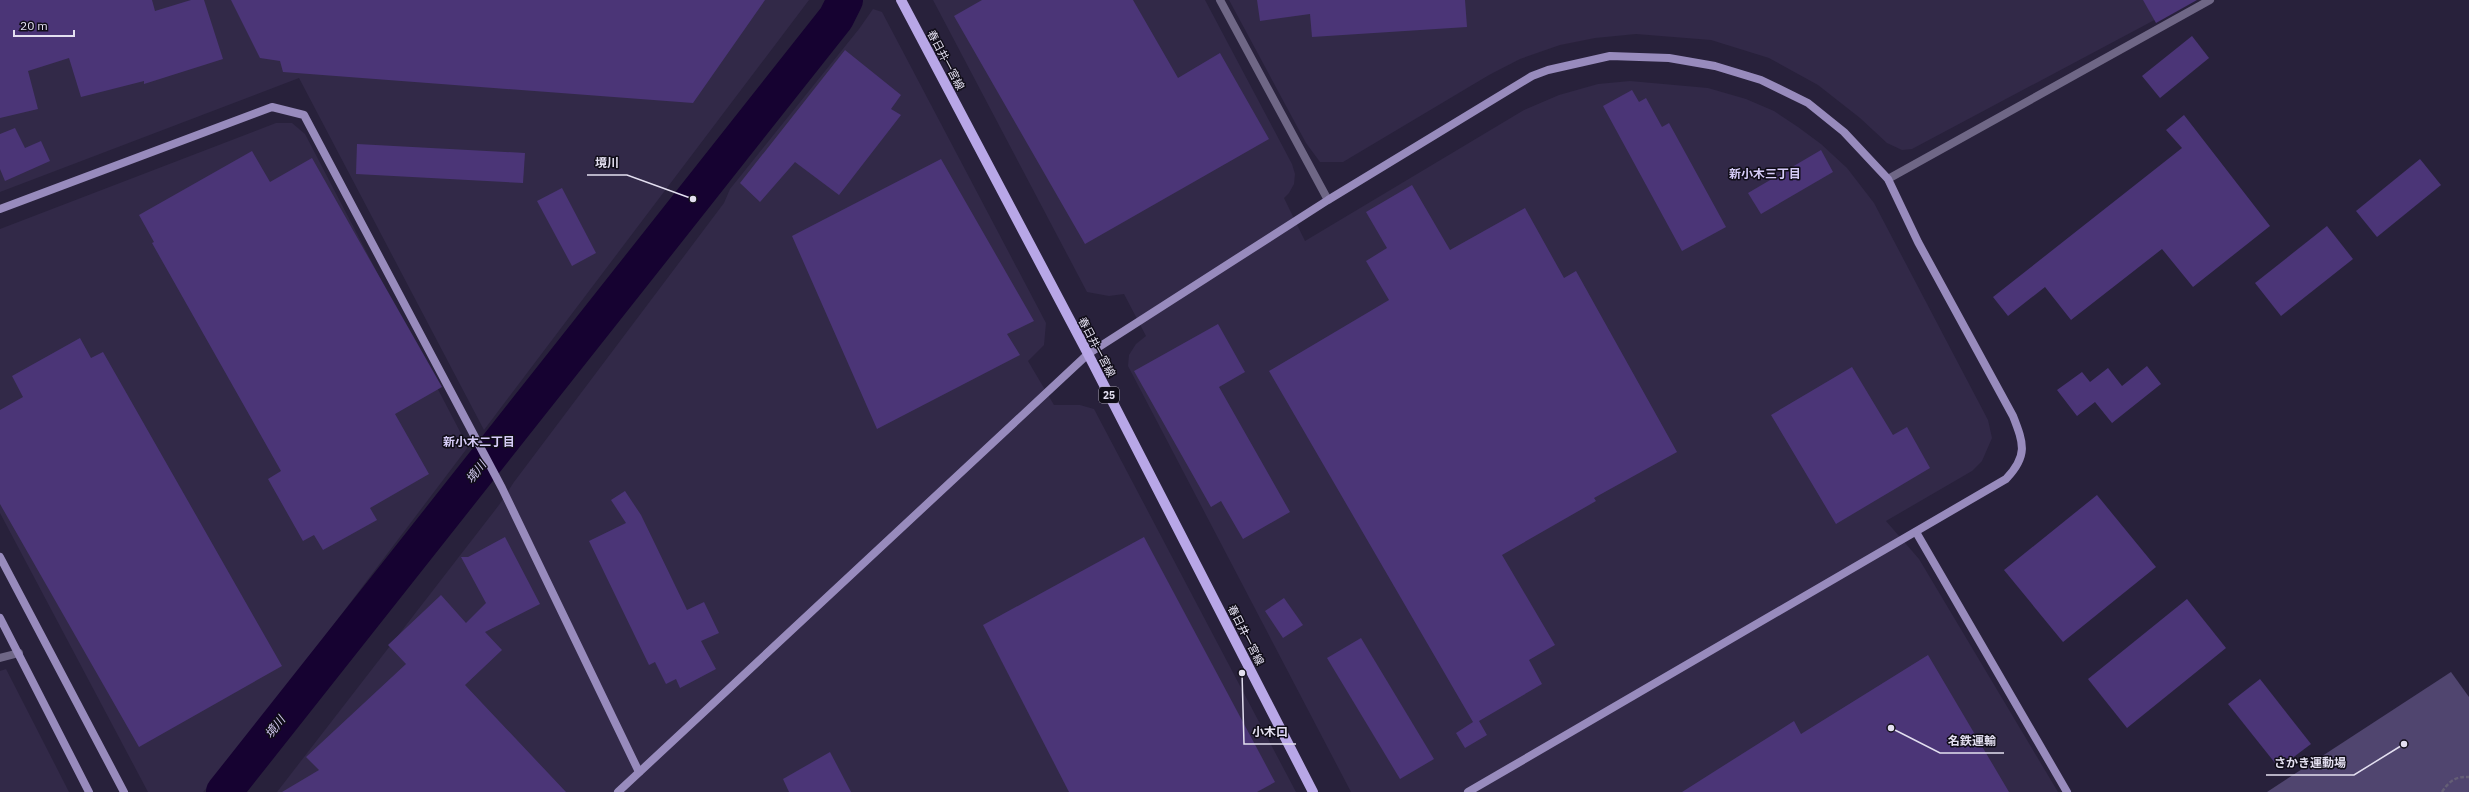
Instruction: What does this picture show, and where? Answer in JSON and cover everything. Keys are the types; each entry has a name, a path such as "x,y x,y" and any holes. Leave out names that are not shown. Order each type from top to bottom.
{"main road":[{"name":"春日井一宮線","path":"901,0 1088,354 1313,792"}],"street":[{"path":"1220,0 1328,200"},
{"path":"1888,179 2210,0"},
{"path":"618,792 1088,354 1328,200 1532,76 1548,70 1610,56 1669,58 1716,66 1761,80 1814,108 1844,132 1888,179 1918,242 2013,416 2020,434 2023,451 2018,466 2006,479 1468,792"},
{"path":"0,209 272,107 304,115 502,488 639,772"},
{"path":"1916,532 2067,792"},
{"path":"0,557 124,792"},
{"path":"0,618 90,792"},
{"path":"0,658 19,653"}],"path":[{"path":"2442,792 2453,780 2469,777"}],"shaded area":[{"path":"0,0 809,0 484,430 299,78 0,192"},
{"path":"933,0 1205,0 1292,164 1295,174 1294,184 1284,198 1305,241 1524,110 1559,95 1598,84 1630,81 1708,88 1746,99 1774,111 1798,127 1821,144 1847,168 1874,203 1988,420 1992,438 1982,461 1972,471 1886,521 1919,559 2058,792 1351,792 1128,366 1129,355 1136,344 1146,336 1124,294 1109,296 1087,292"},
{"path":"1229,0 2192,0 1912,149 1902,150 1887,143 1860,118 1818,85 1769,58 1711,40 1636,34 1595,38 1560,45 1520,59 1489,75 1343,162 1320,162 1306,143"},
{"path":"873,9 882,12 1046,323 1044,345 1028,361 1054,405 1080,405 1094,409 1296,792 277,792 499,505 514,482 724,203 730,189 859,29"},
{"path":"276,123 292,123 305,134 468,447 223,771 203,792 148,792 0,513 0,229"},
{"path":"6,669 69,792 0,792 0,671"},
{"path":"2451,672 2469,697 2469,792 2267,792"}],"building":[{"path":"0,0 152,0 155,11 191,0 204,0 223,59 144,84 144,81 81,97 69,58 28,71 38,109 0,118"},
{"path":"231,0 765,0 693,103 283,72 280,61 260,58"},
{"path":"982,0 1133,0 1178,78 1220,53 1269,139 1085,244 954,16"},
{"path":"1257,0 1465,0 1467,27 1312,37 1310,14 1260,21"},
{"path":"2143,0 2197,0 2156,23"},
{"path":"2192,36 2209,58 2160,98 2142,76"},
{"path":"845,50 901,95 891,109 901,115 839,195 795,162 760,202 740,183"},
{"path":"1632,90 1639,102 1646,98 1662,127 1669,123 1726,227 1682,251 1603,106"},
{"path":"2184,115 2270,226 2193,287 2162,249 2071,320 2045,287 2008,316 1993,297 2182,148 2166,130"},
{"path":"15,128 25,148 41,141 50,161 5,181 0,169 0,134"},
{"path":"357,144 525,153 523,183 356,174"},
{"path":"1821,150 1833,172 1761,214 1748,193"},
{"path":"252,151 270,182 312,158 442,387 395,414 429,474 370,508 377,520 323,550 314,535 303,541 268,479 281,471 152,243 154,242 139,215"},
{"path":"941,159 1034,321 1007,334 1020,355 877,429 792,236"},
{"path":"2420,159 2441,185 2377,237 2356,211"},
{"path":"1412,185 1450,250 1525,208 1564,278 1576,271 1677,452 1594,498 1596,501 1502,555 1555,645 1529,660 1542,684 1479,721 1487,735 1465,748 1456,733 1473,722 1269,371 1389,300 1366,261 1387,248 1366,212"},
{"path":"562,188 596,253 572,266 537,201"},
{"path":"2327,226 2353,259 2281,316 2255,283"},
{"path":"1218,324 1245,372 1219,387 1290,512 1243,539 1221,501 1211,507 1134,371"},
{"path":"80,338 91,358 103,352 282,666 139,747 0,504 0,410 23,397 12,376"},
{"path":"2147,366 2161,384 2112,423 2095,402 2077,416 2057,390 2082,372 2090,382 2108,368 2122,386"},
{"path":"1852,367 1893,435 1907,427 1930,468 1836,524 1771,415"},
{"path":"625,491 641,515 687,610 704,602 719,633 701,641 716,669 680,688 676,679 666,684 655,662 649,665 589,541 626,523 611,500"},
{"path":"2097,495 2156,567 2063,642 2004,570"},
{"path":"505,537 540,604 485,632 502,650 465,685 566,792 282,792 319,770 306,757 406,664 388,645 441,595 466,623 486,603 461,557 468,557"},
{"path":"1144,537 1275,782 1257,792 1069,792 983,625"},
{"path":"1284,598 1303,625 1283,638 1265,611"},
{"path":"2187,599 2226,648 2127,728 2088,679"},
{"path":"1361,638 1434,759 1400,779 1327,658"},
{"path":"1928,655 2009,792 1682,792 1794,721 1801,734"},
{"path":"2260,679 2311,744 2279,768 2228,704"},
{"path":"830,752 851,792 789,792 783,779"}],"waterway":[{"name":"境川","path":"224,792 836,18 845,0"}],"place":[{"name":"境川","path":"693,199"},
{"name":"小木口","path":"1242,673"},
{"name":"名鉄運輸","path":"1891,728"},
{"name":"さかき運動場","path":"2404,744"}],"district":[{"name":"新小木三丁目","path":"1765,174"},
{"name":"新小木二丁目","path":"479,442"}]}
